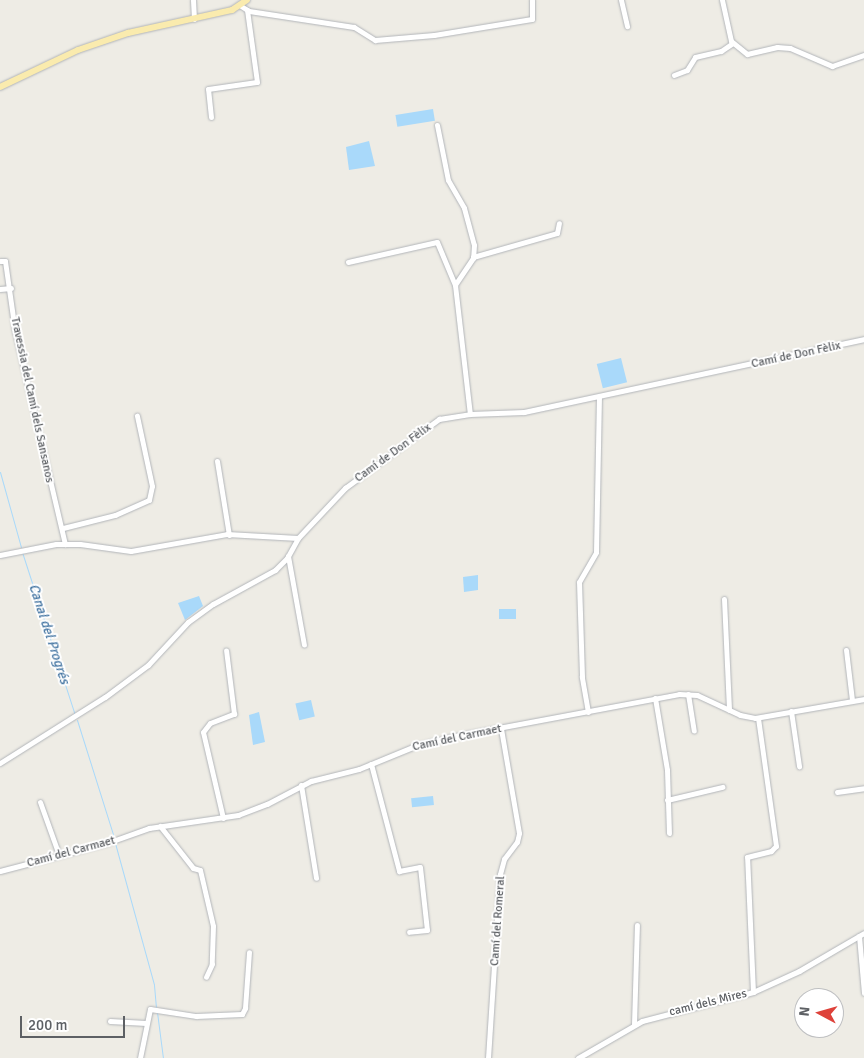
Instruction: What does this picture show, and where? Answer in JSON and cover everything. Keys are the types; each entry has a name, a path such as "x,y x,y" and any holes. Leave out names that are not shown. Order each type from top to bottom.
{"main road":[{"path":"0,87 78,50 128,33 244,8 247,0"}],"street":[{"path":"193,0 194,18"},
{"path":"211,117 208,88 257,82 244,8 354,27 375,40 532,19 532,0"},
{"path":"621,0 627,26"},
{"path":"722,0 732,43 747,54 777,47 790,48 832,66 864,55"},
{"path":"674,75 687,70 695,57 720,50 732,43"},
{"path":"438,125 448,180 464,208 472,235 473,257 455,285"},
{"path":"473,257 557,233 559,224"},
{"path":"348,262 436,242 455,285 470,414"},
{"name":"Travessia del Camí dels Sansanos","path":"0,262 5,261 11,288 15,332 53,499 63,528 65,544"},
{"path":"0,289 11,288"},
{"name":"Camí de Don Fèlix","path":"0,763 105,697 148,665 188,622 213,604 275,570 288,556 298,538 345,488 439,419 470,414 524,412 864,339"},
{"path":"588,712 582,677 578,582 596,552 599,397"},
{"path":"63,528 115,515 149,500 152,486 136,416"},
{"path":"217,462 229,534"},
{"path":"0,555 65,544 131,551 229,534 298,538"},
{"path":"288,556 304,645"},
{"path":"724,599 728,710"},
{"path":"223,818 203,732 210,723 234,714 226,650"},
{"path":"846,650 852,700"},
{"path":"688,694 694,731"},
{"name":"Camí del Carmaet","path":"0,870 160,826 223,818 267,804 300,785 371,764 431,741 655,698 688,694 728,710 758,718 864,699"},
{"path":"655,698 667,770 669,833"},
{"path":"791,711 799,766"},
{"path":"752,992 748,857 771,851 776,846 758,718"},
{"name":"Camí del Romeral","path":"488,1058 500,874 504,859 517,842 519,833 501,729"},
{"path":"371,764 399,871 420,867 427,930 409,932"},
{"path":"300,785 316,878"},
{"path":"667,800 722,787"},
{"path":"837,792 864,788"},
{"path":"40,802 58,855"},
{"path":"160,826 193,868 200,870 213,926 212,964 206,977"},
{"path":"634,1024 637,924"},
{"path":"862,935 864,993"},
{"name":"camí dels Mires","path":"578,1058 634,1024 752,992 799,972 862,935"},
{"path":"140,1058 150,1009 196,1016 242,1014 246,1008 249,952"},
{"path":"110,1021 146,1023"}],"water":[{"path":"433,109 435,121 397,127 395,115"},
{"path":"369,141 375,166 349,170 346,147"},
{"path":"621,358 627,382 603,388 597,364"},
{"path":"478,575 478,590 464,592 463,577"},
{"path":"199,596 203,606 185,620 178,603"},
{"path":"499,609 516,609 516,619 499,619"},
{"path":"311,700 315,717 299,720 295,704"},
{"path":"259,712 265,742 253,745 249,715"},
{"path":"433,796 434,805 412,807 411,798"}],"waterway":[{"name":"Canal del Progrés","path":"0,472 21,547"},
{"name":"Canal del Progrés","path":"22,552 75,715"},
{"name":"Canal del Progrés","path":"77,720 114,837"},
{"name":"Canal del Progrés","path":"115,843 154,985 156,1007"},
{"name":"Canal del Progrés","path":"157,1012 163,1058"}]}
